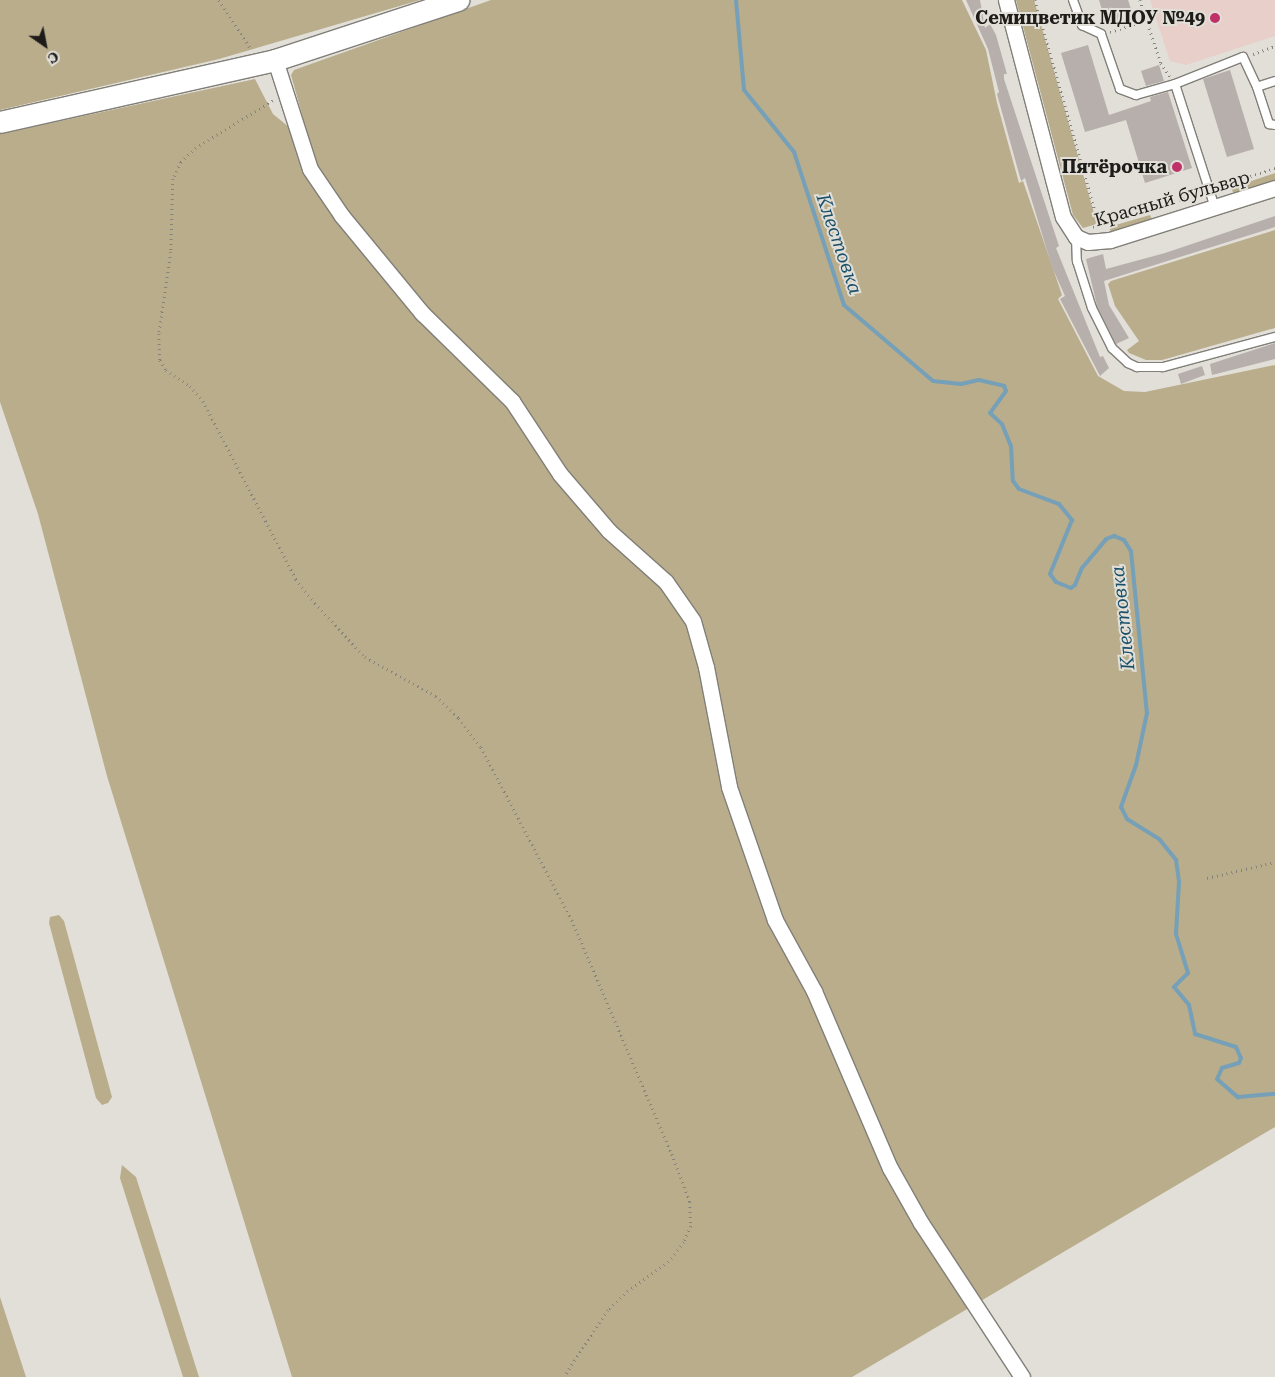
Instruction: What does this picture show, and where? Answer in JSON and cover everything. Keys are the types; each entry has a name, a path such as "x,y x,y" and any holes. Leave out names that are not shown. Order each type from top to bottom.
{"street":[{"path":"0,122 267,61 458,0"},
{"path":"1006,0 1063,217 1076,236"},
{"path":"267,61 286,94 310,169 342,216 422,313 512,401 560,474 609,531 666,582 692,621 706,667 729,787 775,920 814,991 895,1176 921,1223 1022,1377"},
{"name":"Красный бульвар","path":"1076,236 1104,241 1275,188"}],"lane":[{"path":"1073,0 1082,25 1101,34 1114,77 1125,92 1144,94 1245,57 1269,124 1275,125"},
{"path":"1257,87 1275,81"},
{"path":"1175,84 1215,208"},
{"path":"1076,236 1077,260 1092,308 1112,348 1128,363 1143,368 1162,367 1275,337"}],"path":[{"path":"219,0 267,61"},
{"path":"1035,0 1104,241"},
{"path":"1140,0 1160,63 1175,84"},
{"path":"1101,34 1146,20"},
{"path":"1245,57 1275,46"},
{"path":"286,94 215,134 181,162 172,179 171,252 159,334 160,360 166,370 190,386 203,402 281,553 310,597 365,657 436,696 459,718 481,747 572,920 672,1154 690,1202 691,1226 684,1242 669,1262 628,1291 608,1310 564,1377"},
{"path":"1076,236 1099,225 1275,168"},
{"path":"1207,878 1275,862"}],"shaded area":[{"path":"0,0 420,0 219,59 0,110"},
{"path":"491,0 962,0 986,50 997,103 1019,183 1023,181 1062,295 1058,299 1098,376 1124,391 1145,392 1275,365 1275,1127 852,1377 292,1377 107,776 38,514 0,402 0,134 255,79 273,114 290,128 302,127 303,118 291,75 294,70"},
{"path":"1016,0 1034,0 1097,224 1083,228 1073,215"},
{"name":"Семицветик МДОУ №49","path":"1150,0 1275,0 1275,36 1186,65 1170,61"},
{"path":"1275,173 1275,184 1234,194 1231,188"},
{"path":"1150,215 1153,222 1112,235 1109,227"},
{"path":"1275,230 1275,328 1162,360 1146,360 1129,353 1127,350 1139,341 1115,306 1108,284 1111,281"},
{"path":"59,915 64,921 112,1097 108,1103 102,1105 96,1098 49,923 50,917"},
{"path":"122,1165 136,1177 199,1377 183,1377 120,1178"},
{"path":"0,1297 26,1377 0,1377"}],"building":[{"path":"966,0 980,0 985,28 990,24 996,35 1007,74 1004,74 1004,79 1059,246 1056,248 1100,357 1103,356 1109,368 1100,376 1060,299 1065,296 1052,267 1025,178 1021,181 997,94 999,92 988,49"},
{"path":"1099,0 1128,0 1133,15 1106,23"},
{"path":"1088,45 1109,115 1151,101 1150,97 1168,92 1192,168 1145,183 1126,120 1085,132 1061,53"},
{"path":"1159,65 1164,81 1146,86 1141,71"},
{"path":"1230,70 1254,149 1227,157 1203,79"},
{"path":"1275,216 1275,227 1104,281 1109,305 1129,338 1116,344 1097,306 1086,259 1103,254 1106,269 1165,253"},
{"path":"1275,343 1275,359 1212,375 1210,364"},
{"path":"1202,366 1205,375 1181,384 1178,374"}],"waterway":[{"name":"Клестовка","path":"736,0 744,90 794,152 844,305 933,381 961,384 979,380 1004,386 1006,391 990,413 1002,424 1011,446 1013,481 1019,489 1059,504 1072,520 1050,574 1056,582 1071,588 1075,585 1082,568 1106,539 1114,536 1124,540 1131,551 1147,713 1136,765 1121,807 1127,819 1160,840 1176,860 1179,882 1176,934 1188,973 1174,987 1189,1005 1195,1034 1236,1047 1241,1058 1239,1063 1222,1068 1217,1079 1238,1097 1275,1094"}],"place":[{"name":"Семицветик МДОУ №49","path":"1215,18"},
{"name":"Пятёрочка","path":"1177,167"}]}
